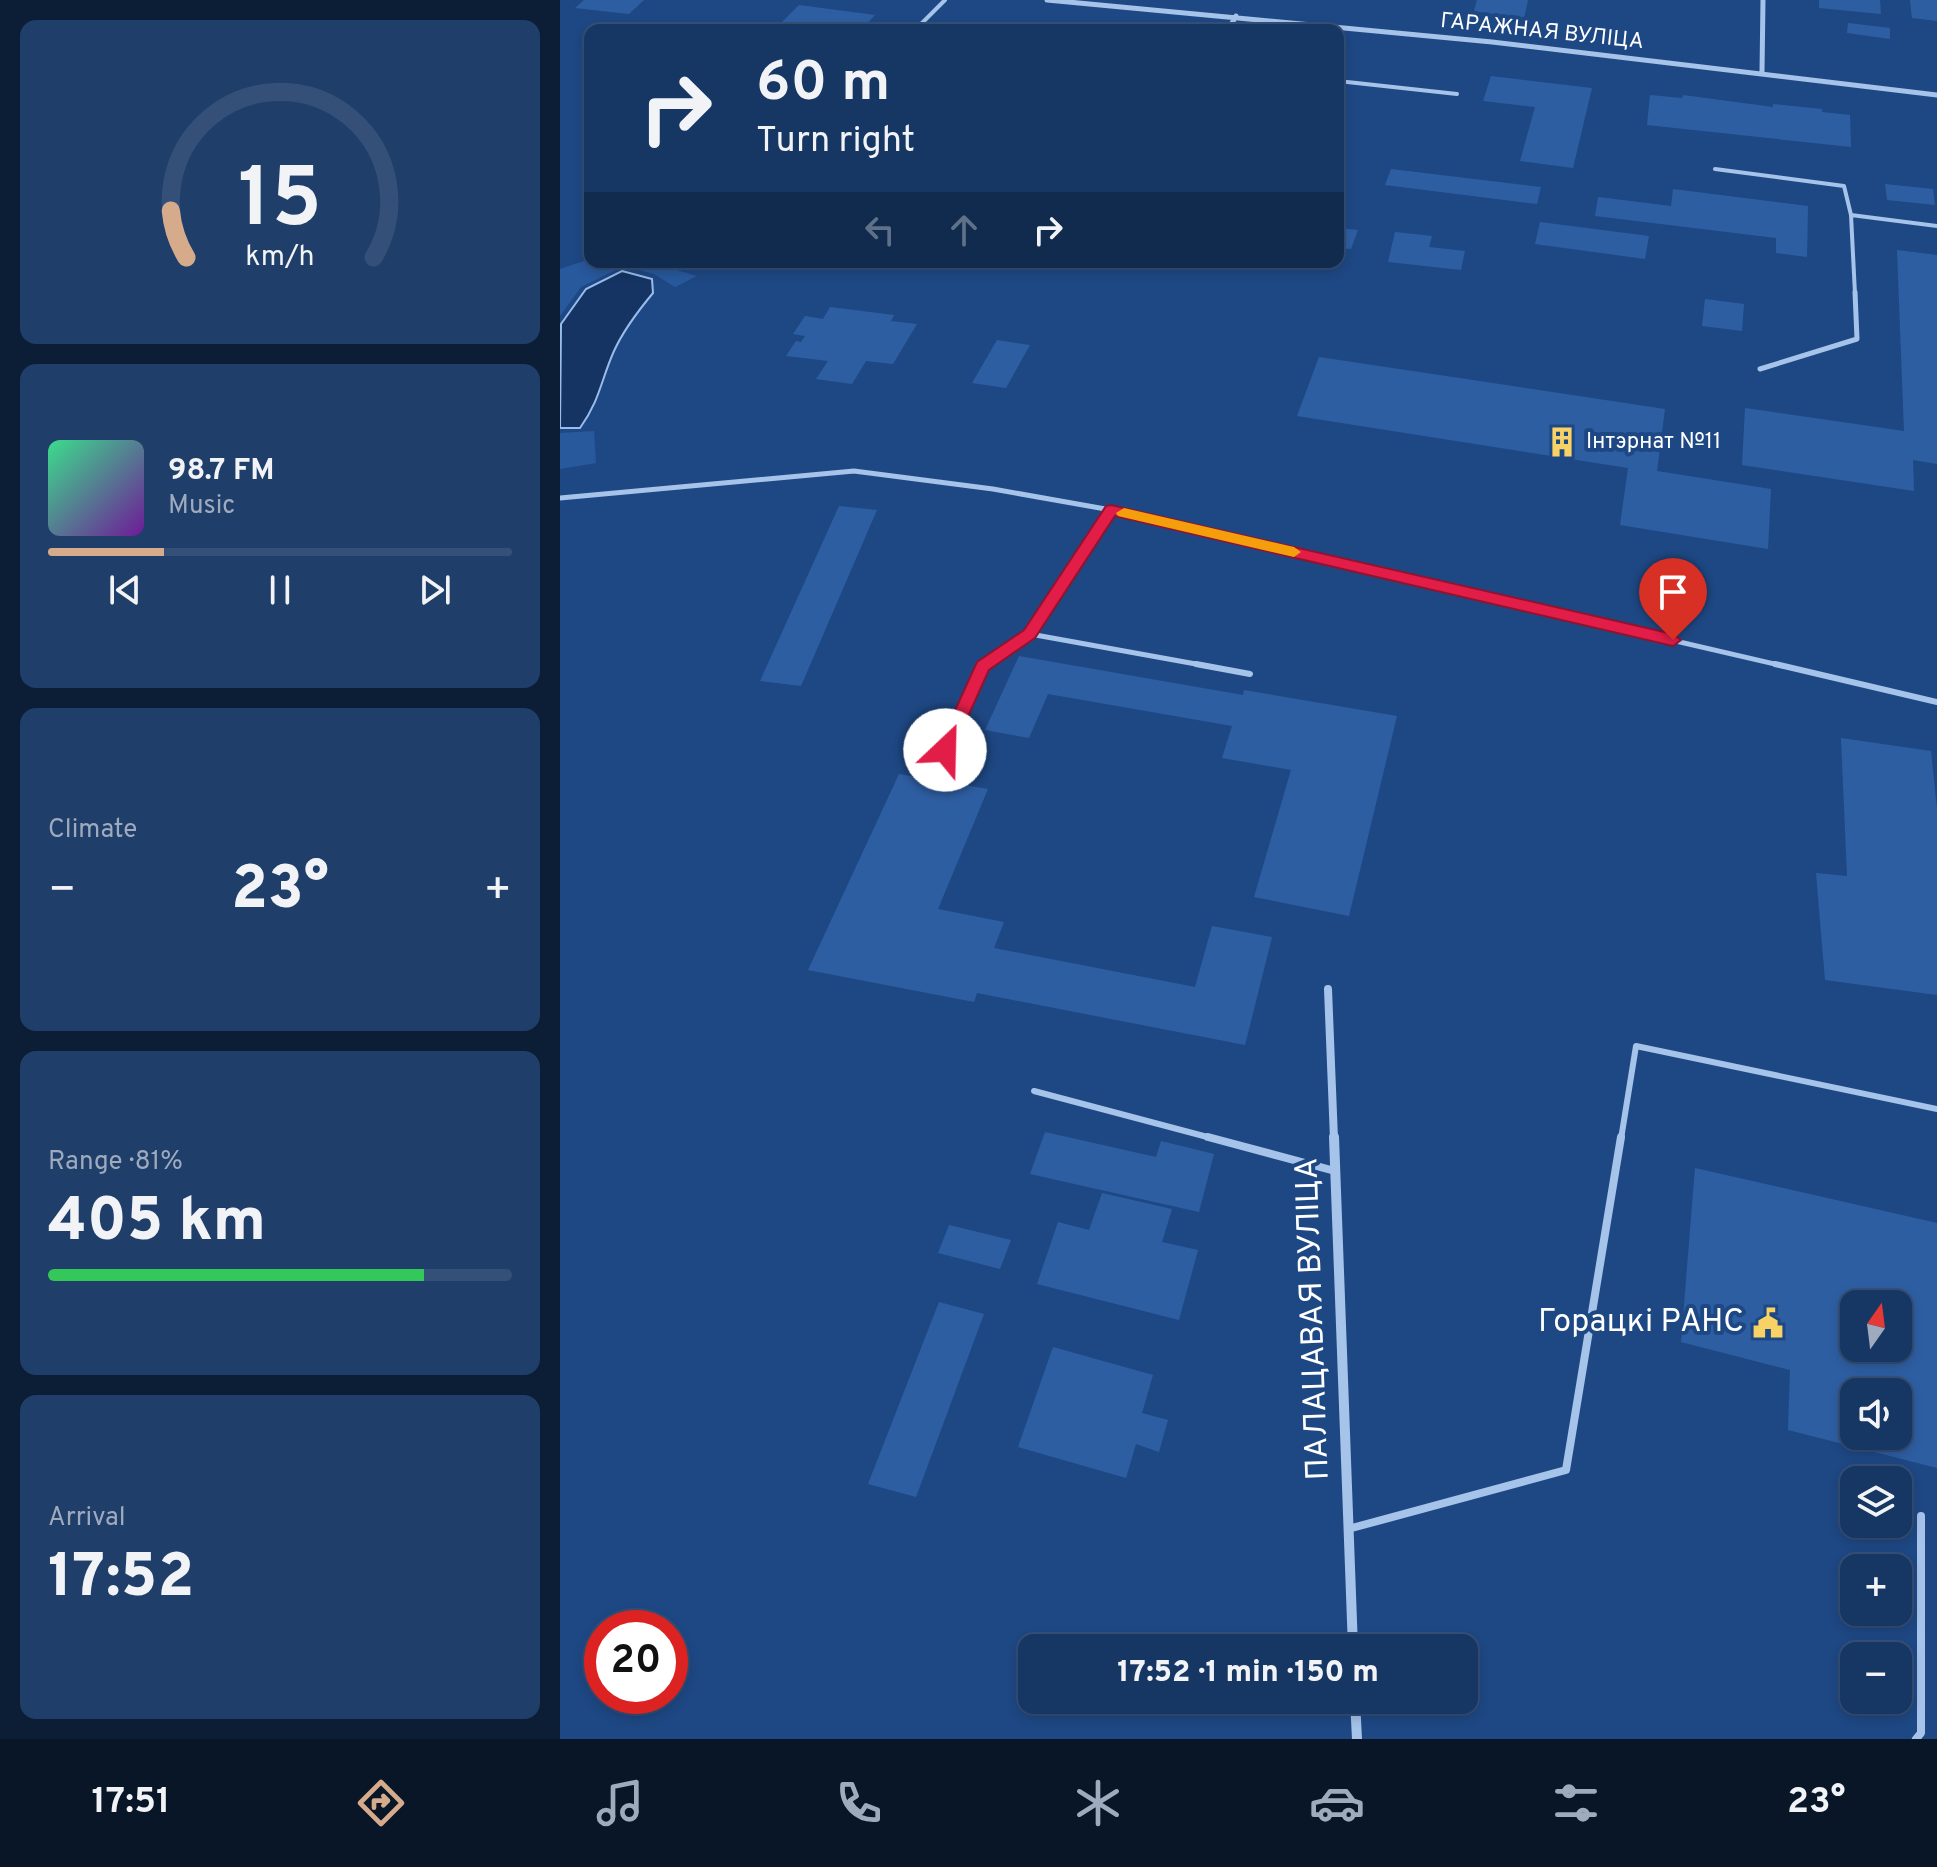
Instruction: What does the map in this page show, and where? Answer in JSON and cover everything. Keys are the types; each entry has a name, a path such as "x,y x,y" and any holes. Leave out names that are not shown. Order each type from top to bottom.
{"street":[{"name":"ГАРАЖНАЯ ВУЛІЦА","path":"1047,0 1311,24"},
{"path":"1762,72 1763,0"},
{"path":"1231,24 1236,16"},
{"name":"ГАРАЖНАЯ ВУЛІЦА","path":"1344,27 1762,72 1937,95"},
{"name":"ПАЛАЦАВАЯ ВУЛІЦА","path":"1328,989 1352,1634"},
{"path":"1356,1714 1357,1739"}],"lane":[{"path":"921,24 945,0"},
{"path":"1344,82 1457,94"},
{"path":"1715,169 1844,186 1851,215 1857,339 1760,369"},
{"path":"1851,215 1937,226"},
{"path":"560,498 854,471 993,489 1111,510 1937,702"},
{"path":"945,750 982,666 1030,634 1111,510"},
{"path":"1030,634 1250,674"},
{"path":"1348,1529 1566,1470 1636,1046 1937,1109"},
{"path":"1034,1091 1335,1171"},
{"path":"1916,1739 1921,1733 1921,1516"}],"shaded area":[{"path":"584,261 584,268 620,268 581,287 560,316 560,269"},
{"path":"632,268 670,268 697,276 675,287 654,274"},
{"path":"622,271 652,279 653,293 618,343 587,418 580,428 560,428 561,324 586,289"},
{"path":"594,431 596,463 560,469 560,433"}],"building":[{"path":"584,0 644,0 629,14 575,8"},
{"path":"1477,0 1528,0 1524,19 1474,11"},
{"path":"1819,0 1880,0 1881,14 1819,8"},
{"path":"1910,0 1937,0 1937,21 1912,18"},
{"path":"799,5 875,15 867,24 782,22"},
{"path":"1848,23 1890,28 1890,39 1847,33"},
{"path":"1491,76 1592,88 1573,168 1520,161 1535,107 1483,101"},
{"path":"1650,95 1682,98 1683,95 1773,107 1773,104 1850,115 1851,147 1647,125"},
{"path":"1391,169 1541,187 1537,204 1385,185"},
{"path":"1885,184 1933,189 1935,205 1887,200"},
{"path":"1673,189 1808,206 1807,257 1776,253 1776,238 1595,216 1598,197 1671,206"},
{"path":"1540,222 1649,236 1645,259 1535,244"},
{"path":"1344,229 1358,230 1351,249 1344,248"},
{"path":"1395,232 1432,236 1429,247 1465,251 1461,270 1388,262"},
{"path":"1897,250 1937,255 1937,464 1913,460 1914,491 1742,465 1745,408 1904,431"},
{"path":"1705,299 1744,304 1742,331 1702,326"},
{"path":"830,307 894,315 891,321 917,324 893,364 866,361 852,384 816,379 828,361 786,356 796,341 801,342 805,336 793,334 805,316 823,319"},
{"path":"997,340 1030,345 1006,388 972,383"},
{"name":"Інтэрнат №11","path":"1319,357 1665,409 1657,471 1771,489 1768,549 1620,525 1628,468 1297,416"},
{"path":"839,506 877,510 801,686 760,681"},
{"path":"1019,656 1243,695 1244,690 1397,716 1349,916 1254,897 1291,770 1222,758 1232,726 1048,694 1029,738 985,730"},
{"path":"1841,738 1931,751 1937,809 1937,995 1825,980 1816,873 1847,876"},
{"path":"899,774 988,789 938,909 1004,922 994,948 1195,987 1212,926 1272,937 1245,1045 977,993 974,1002 808,970"},
{"path":"1045,1132 1156,1157 1161,1141 1214,1154 1199,1212 1030,1174"},
{"name":"Горацкі РАНС","path":"1695,1168 1937,1223 1937,1468 1866,1450 1912,1450 1912,1378 1840,1378 1840,1443 1788,1430 1790,1370 1681,1342"},
{"path":"1102,1193 1172,1209 1162,1242 1198,1250 1179,1320 1037,1284 1058,1222 1089,1230"},
{"path":"949,1225 1011,1240 1000,1269 938,1253"},
{"path":"939,1302 984,1314 916,1497 868,1484"},
{"path":"1053,1347 1153,1375 1142,1413 1168,1420 1159,1452 1136,1444 1126,1478 1018,1447"}],"slow traffic":[{"path":"1124,513 1294,552"}],"place":[{"name":"Інтэрнат №11","path":"1562,442"},
{"name":"Горацкі РАНС","path":"1768,1323"}],"route":[{"path":"945,750 982,666 1030,634 1111,510 1673,640"}]}
